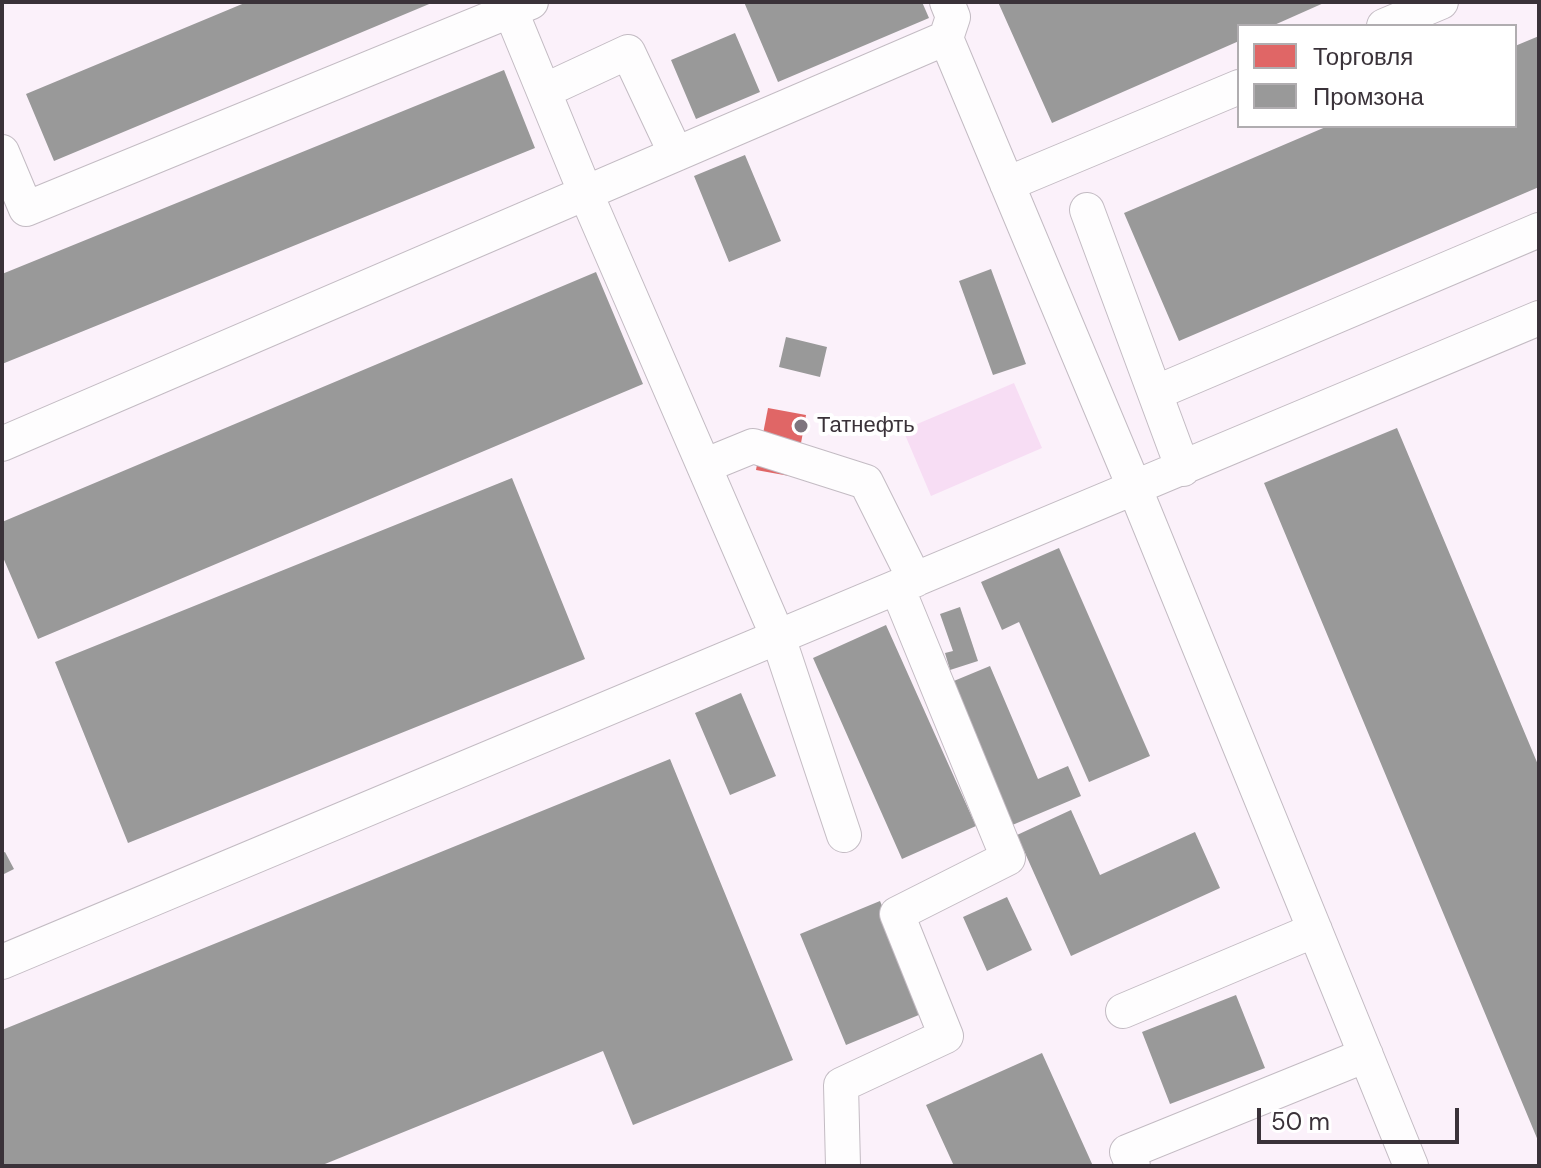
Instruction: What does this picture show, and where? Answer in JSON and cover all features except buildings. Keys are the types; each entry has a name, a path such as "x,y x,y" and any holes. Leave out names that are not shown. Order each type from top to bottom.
{"street":[{"path":"947,2 953,17 946,38 1135,489 1411,1166"},
{"path":"1389,24 1441,2"},
{"path":"2,152 26,209 517,5 544,91 586,194 778,637 844,835"},
{"path":"2,444 946,38"},
{"path":"544,91 628,52 676,154"},
{"path":"1007,184 1237,88"},
{"path":"1087,210 1183,469"},
{"path":"1155,393 1539,230"},
{"path":"2,962 1539,318"},
{"path":"704,466 753,446 866,482 1008,858 897,914 946,1036 841,1085 843,1166"},
{"path":"1123,1011 1315,930"},
{"path":"1133,1166 1127,1152 1366,1055"}],"shaded area":[{"path":"1014,383 1042,448 931,496 903,430"}],"place":[{"name":"Татнефть","path":"801,426"}]}
